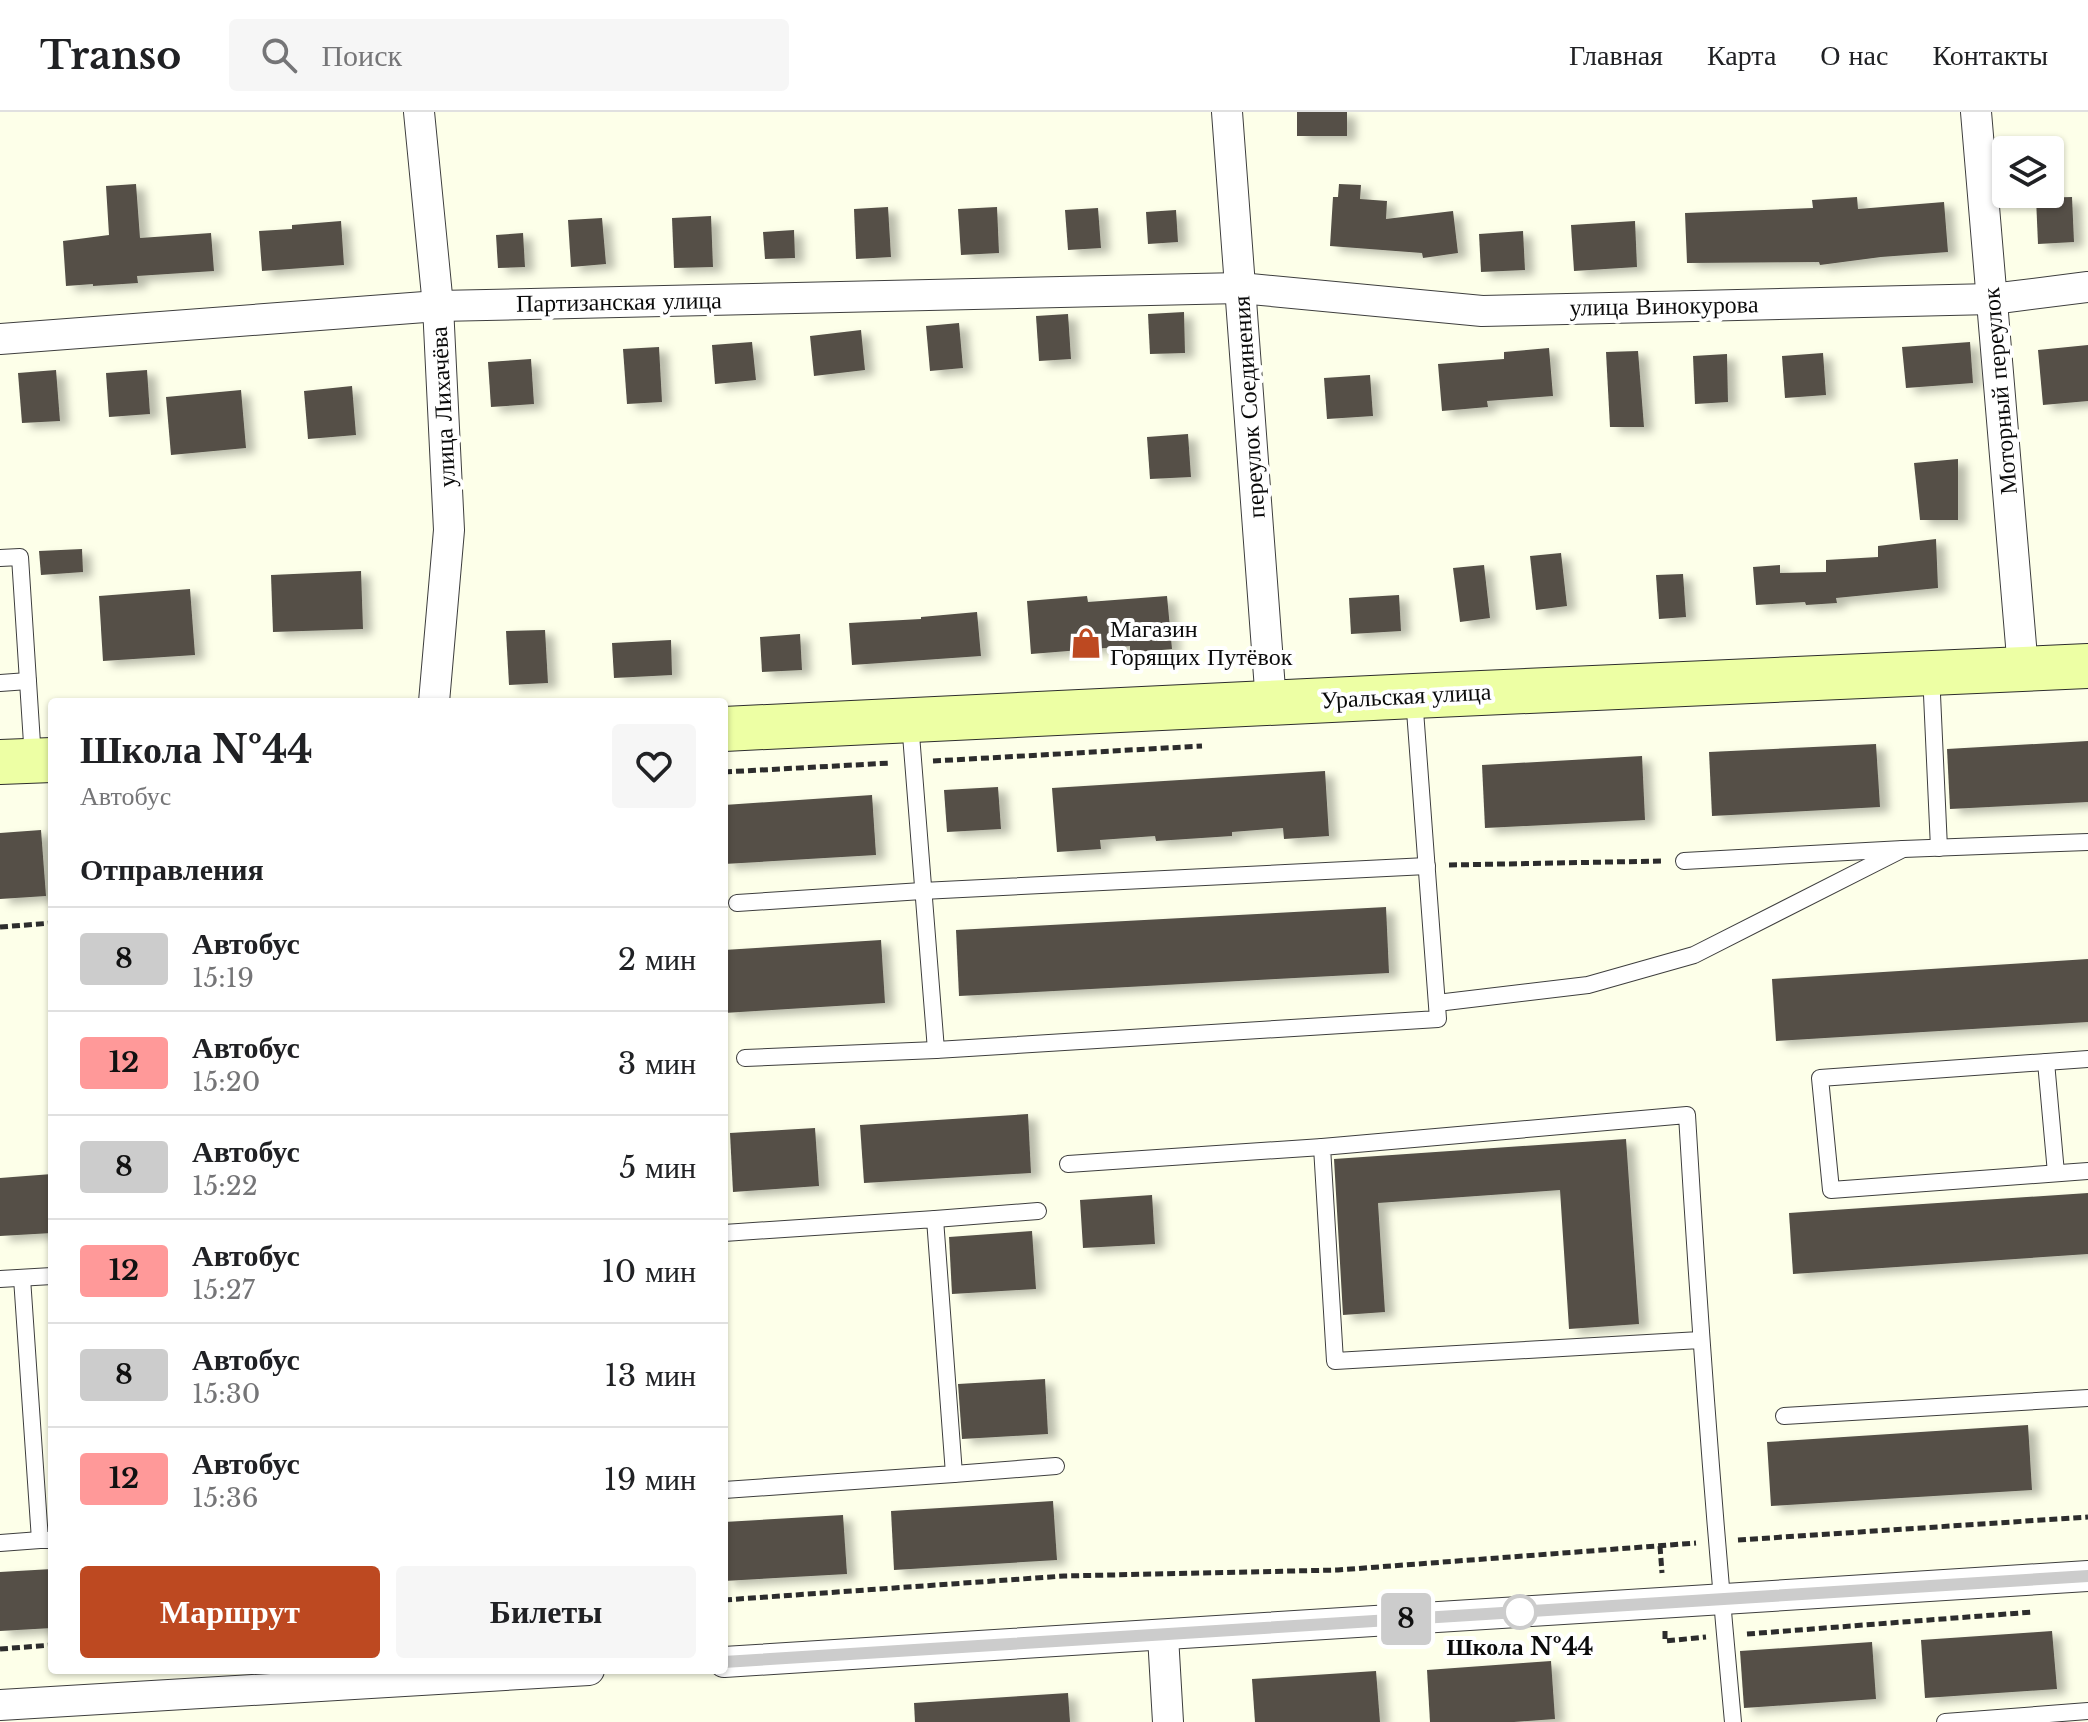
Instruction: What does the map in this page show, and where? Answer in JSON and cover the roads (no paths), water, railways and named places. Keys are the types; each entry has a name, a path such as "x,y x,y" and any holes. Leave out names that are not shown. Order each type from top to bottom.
{"street":[{"name":"улица Лихачёва","path":"419,112 438,306 449,530 434,698"},
{"name":"переулок Соединения","path":"1227,112 1271,703"},
{"name":"Моторный переулок","path":"1976,112 2023,669"},
{"name":"улица Винокурова","path":"1240,288 1482,311 1992,299 2088,287"},
{"name":"Партизанская улица","path":"0,339 438,306 1240,288"},
{"name":"Уральская улица","path":"728,729 2088,666"},
{"path":"728,1662 2088,1576"},
{"path":"1163,1636 1168,1722"},
{"path":"0,1705 522,1674"}],"lane":[{"path":"0,558 20,557 28,681 29,761"},
{"path":"1931,673 1939,848"},
{"path":"0,683 28,681"},
{"path":"745,1058 936,1050 1438,1019 1414,696"},
{"path":"910,720 936,1050"},
{"path":"1684,861 2088,842"},
{"path":"1437,1003 1588,985 1694,955 1903,849"},
{"path":"737,903 1427,866"},
{"path":"2088,1059 1820,1078 1831,1190 2088,1171"},
{"path":"2046,1062 2056,1173"},
{"path":"1068,1164 1322,1147 1687,1115 1700,1340 1733,1722"},
{"path":"1322,1147 1335,1361 1700,1340"},
{"path":"728,1233 1038,1211"},
{"path":"935,1219 954,1474"},
{"path":"0,1279 48,1276"},
{"path":"0,1543 46,1540 22,1278"},
{"path":"1784,1416 2088,1398"},
{"path":"728,1490 1056,1466"},
{"path":"1945,1722 2088,1711"}],"place":[{"name":"Магазин Горящих Путёвок","path":"1086,643"},
{"name":"Школа №44","path":"1520,1612"}]}
